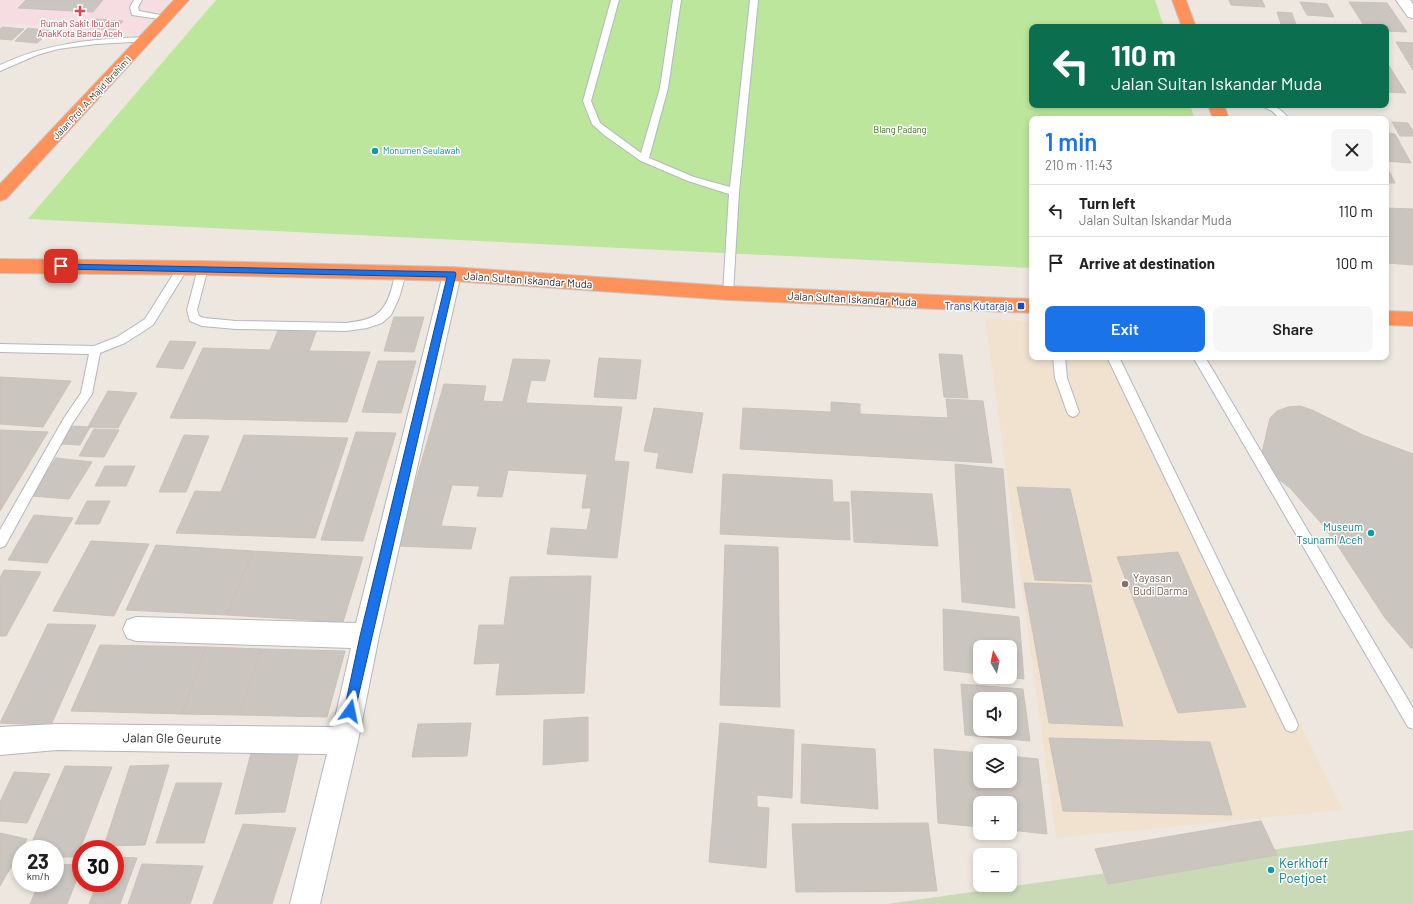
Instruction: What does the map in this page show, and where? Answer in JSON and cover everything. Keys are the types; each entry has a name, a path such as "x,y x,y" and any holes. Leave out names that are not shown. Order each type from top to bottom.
{"highway":[{"name":"Jalan Prof. A. Majid Ibrahim I","path":"0,195 182,0"},
{"path":"1179,0 1188,24"},
{"name":"Jalan Sultan Iskandar Muda","path":"0,266 203,268 401,274 452,274 728,293 1029,306"},
{"path":"1389,318 1413,319"}],"street":[{"path":"1403,0 1413,14"},
{"path":"305,904 344,741 366,636 452,274"},
{"path":"136,629 366,636"},
{"name":"Jalan Gle Geurute","path":"0,741 57,736 344,741"}],"lane":[{"path":"138,0 134,7 135,13 166,18"},
{"path":"615,0 587,101 596,124 644,159 691,179 734,192"},
{"path":"644,159 664,88 677,0"},
{"path":"728,293 734,192 754,0"},
{"path":"0,68 46,50 64,46 95,42 147,39"},
{"path":"1272,108 1283,116"},
{"path":"0,348 95,350 121,340 149,322 183,268"},
{"path":"203,268 192,310 194,318 202,322 236,325 346,327 378,320 387,312 394,298 401,274"},
{"path":"0,542 68,422 86,394 95,350"},
{"path":"1059,360 1061,378 1073,412"},
{"path":"1114,360 1292,725"},
{"path":"1201,360 1413,722"}],"shaded area":[{"name":"Rumah Sakit Ibu dan AnakKota Banda Aceh","path":"0,0 171,0 139,35 4,23 0,27"},
{"name":"Yayasan Budi Darma","path":"985,318 1029,322 1029,360 1117,360 1343,810 1056,838"}],"green space":[{"name":"Blang Padang","path":"216,0 1155,0 1163,24 1029,24 1029,108 1191,108 1194,116 1029,116 1029,268 28,219"},
{"name":"Kerkhoff Poetjoet","path":"1413,830 1413,904 887,904 973,892 1017,892 1017,886"}],"building":[{"path":"26,0 103,0 93,12 18,8"},
{"path":"1229,0 1262,0 1265,7 1231,5"},
{"path":"1300,2 1327,4 1334,17 1307,15"},
{"path":"1349,2 1387,3 1407,32 1389,31 1389,24 1363,24"},
{"path":"1277,12 1292,13 1296,24 1281,24"},
{"path":"95,19 123,21 115,30 87,28"},
{"path":"2,27 24,29 12,40 0,39 0,29"},
{"path":"28,28 51,31 37,43 15,41"},
{"path":"1396,42 1413,43 1413,70"},
{"path":"1389,66 1406,93 1389,92"},
{"path":"1392,122 1408,123 1413,131 1413,136 1400,136"},
{"path":"1389,133 1395,134 1411,163 1389,161"},
{"path":"1389,171 1395,183 1389,183"},
{"path":"1389,208 1413,209 1413,265 1389,263"},
{"path":"394,317 424,317 414,352 384,351"},
{"path":"279,328 317,329 309,351 370,352 347,422 170,418 203,348 270,350"},
{"path":"170,341 196,342 183,369 156,367"},
{"path":"939,354 962,355 968,398 944,397"},
{"path":"599,358 641,360 636,399 594,397"},
{"path":"513,359 550,360 545,381 531,380 526,403 622,407 614,461 629,462 617,558 547,554 551,528 587,530 591,508 582,508 587,474 508,470 502,497 477,496 480,486 452,485 441,526 476,528 471,549 397,546 444,384 486,386 483,401 503,402"},
{"path":"378,361 416,361 401,413 362,412"},
{"path":"0,377 71,381 43,427 0,424"},
{"path":"108,391 137,393 118,428 88,427"},
{"path":"946,399 983,401 992,463 740,449 743,408 831,412 831,402 860,404 860,414 948,418"},
{"name":"Museum Tsunami Aceh","path":"1300,406 1312,410 1363,435 1413,454 1413,648 1411,648 1385,618 1336,543 1321,523 1290,488 1273,475 1261,457 1270,418 1277,411 1288,407"},
{"path":"654,408 703,413 692,473 656,468 659,453 644,451"},
{"path":"71,426 90,427 80,445 61,444"},
{"path":"94,429 119,430 104,457 79,456"},
{"path":"0,430 48,432 0,511"},
{"path":"356,432 396,433 363,541 321,540"},
{"path":"184,435 209,436 186,492 159,492"},
{"path":"244,435 348,438 315,538 176,533 195,491 221,492"},
{"path":"56,458 92,462 69,499 31,496"},
{"path":"955,464 1003,469 1015,608 962,602"},
{"path":"105,466 135,466 126,486 95,486"},
{"path":"723,474 832,480 833,502 849,502 850,540 720,534"},
{"path":"1017,487 1070,489 1092,582 1035,580"},
{"path":"851,491 932,494 938,546 854,542"},
{"path":"87,501 110,501 99,524 75,524"},
{"path":"34,515 73,518 47,563 8,560"},
{"path":"91,541 149,544 114,616 53,611"},
{"path":"156,545 253,551 227,615 126,610"},
{"path":"725,545 778,547 780,707 720,705"},
{"path":"253,551 363,557 343,622 227,615"},
{"path":"1178,552 1246,707 1178,713 1117,557"},
{"path":"4,570 41,572 6,636 0,636 0,578"},
{"path":"591,576 584,693 496,695 500,663 474,664 479,625 504,625 510,577"},
{"path":"1024,583 1091,585 1123,726 1049,723"},
{"path":"943,609 1019,617 1024,679 1017,678 1017,640 973,640 973,673 944,670"},
{"path":"48,624 96,625 51,725 0,723"},
{"path":"100,645 206,647 182,714 71,711"},
{"path":"206,647 262,649 240,715 182,714"},
{"path":"262,649 345,651 327,717 240,715"},
{"path":"961,684 1023,689 1030,741 976,736 1017,736 1017,692 973,692 973,736 965,735"},
{"path":"588,717 588,761 543,765 544,720"},
{"path":"471,723 467,756 412,757 418,724"},
{"path":"720,723 794,730 792,798 757,795 757,807 769,808 766,868 709,862"},
{"path":"1049,738 1210,742 1232,815 1063,811"},
{"path":"802,744 875,749 878,809 801,803"},
{"path":"934,749 973,752 973,788 1017,788 1017,757 1038,759 1047,834 1017,831 1017,796 973,796 973,826 938,823"},
{"path":"299,751 285,812 235,814 251,753"},
{"path":"169,765 145,845 124,846 124,840 106,840 130,766"},
{"path":"65,766 112,767 84,840 72,840 72,857 64,857 64,840 33,840"},
{"path":"14,772 50,774 27,823 0,821 0,802"},
{"path":"176,783 222,783 204,843 156,843"},
{"path":"1261,821 1277,855 1108,884 1095,849"},
{"path":"928,823 937,891 796,892 792,824"},
{"path":"243,824 296,828 272,904 213,904"},
{"path":"0,833 27,839 12,840 12,865 0,886"},
{"path":"124,857 137,858 120,904 89,904 94,892 124,892"},
{"path":"64,864 72,865 72,892 67,904 30,904 35,892 64,892"},
{"path":"142,864 203,866 190,904 128,904"}],"place":[{"name":"Rumah Sakit Ibu dan AnakKota Banda Aceh","path":"80,11"},
{"name":"Monumen Seulawah","path":"375,151"},
{"name":"Trans Kutaraja","path":"1021,306"},
{"name":"Museum Tsunami Aceh","path":"1371,533"},
{"name":"Yayasan Budi Darma","path":"1125,584"},
{"name":"Kerkhoff Poetjoet","path":"1271,870"}],"route":[{"path":"61,266 452,274 366,636 350,711"}]}
